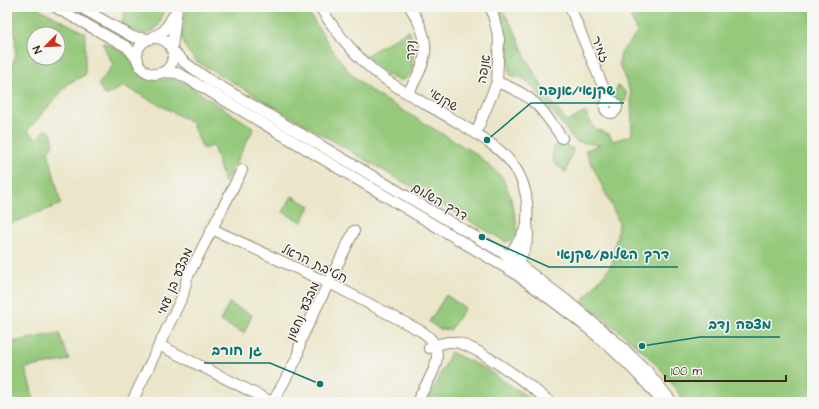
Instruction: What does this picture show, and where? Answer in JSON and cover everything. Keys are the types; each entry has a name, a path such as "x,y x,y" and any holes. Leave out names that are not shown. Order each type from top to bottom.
{"street":[{"path":"56,7 127,47 146,71 154,74 163,72 172,62 177,8"},
{"path":"80,7 133,37 164,40 172,50"},
{"name":"שקנאי","path":"320,7 335,29 357,55 382,77 476,133 503,152 514,165 522,178 528,207 528,234 523,254 518,264"},
{"name":"נקר","path":"408,93 422,69 425,50 422,29 410,7"},
{"name":"אנפה","path":"476,133 497,82 499,40 491,7"},
{"name":"זמיר","path":"570,7 609,102"},
{"path":"138,60 140,46 164,31 177,8"},
{"name":"דרך השלום","path":"172,50 184,62 208,79 511,252 518,264 620,345 647,371 672,402"},
{"name":"דרך השלום","path":"163,72 177,73 187,78 507,268 560,306 601,341 647,383 662,402"},
{"path":"497,82 518,90 535,101 546,114 562,138"},
{"name":"מבצע בן עמי","path":"132,402 183,295 186,278 242,170"},
{"name":"שקנאי","path":"511,252 522,239 527,225"},
{"name":"חטיבת הראל","path":"212,229 329,284 427,334 433,347"},
{"name":"מבצע נחשון","path":"273,402 297,358 301,339 354,231"},
{"path":"507,268 511,252"},
{"path":"507,268 518,264"},
{"path":"417,402 437,362 433,347 446,342 461,344 506,368 550,402"},
{"path":"159,345 273,402"}],"green space":[{"path":"13,7 36,7 85,33 85,75 69,83 27,131 37,139 44,130 50,131 53,144 48,151 61,204 7,225 7,79 16,55"},
{"path":"126,7 156,7 164,9 158,26 154,31 143,33 136,32 121,24"},
{"path":"187,7 305,7 334,52 350,73 372,92 476,154 502,177 510,195 516,220 517,231 513,239 506,242 196,61 183,42 182,36"},
{"path":"627,7 812,7 812,402 684,402 674,386 651,359 582,302 612,264 619,222 585,150 600,145 576,142 533,87 523,78 510,75 507,48 497,13 503,11 515,31 525,56 547,96 567,122 585,112 594,128 609,134 613,141 632,135 631,94 619,64 621,53 637,33"},
{"path":"409,30 413,50 412,66 410,73 406,78 397,80 382,71 365,56"},
{"path":"103,42 127,54 138,74 149,80 172,79 181,81 254,128 225,183 213,146 203,149 191,122 124,86 107,95 103,94 99,84 113,65"},
{"path":"618,86 626,92 626,100 619,106 611,99"},
{"path":"557,142 573,149 566,172 554,163 552,151"},
{"path":"292,196 310,206 302,222 283,212"},
{"path":"446,295 465,308 450,330 439,329 429,322"},
{"path":"229,303 252,315 244,333 220,321"},
{"path":"59,333 69,360 25,368 35,402 7,402 7,341 8,343"},
{"path":"451,352 488,370 535,402 427,402"}],"place":[{"name":"שקנאי/אנפה","path":"487,140"},
{"name":"דרך השלום/שקנאי","path":"482,237"},
{"name":"מצפה נדב","path":"642,346"},
{"name":"גן חורב","path":"320,384"}]}
